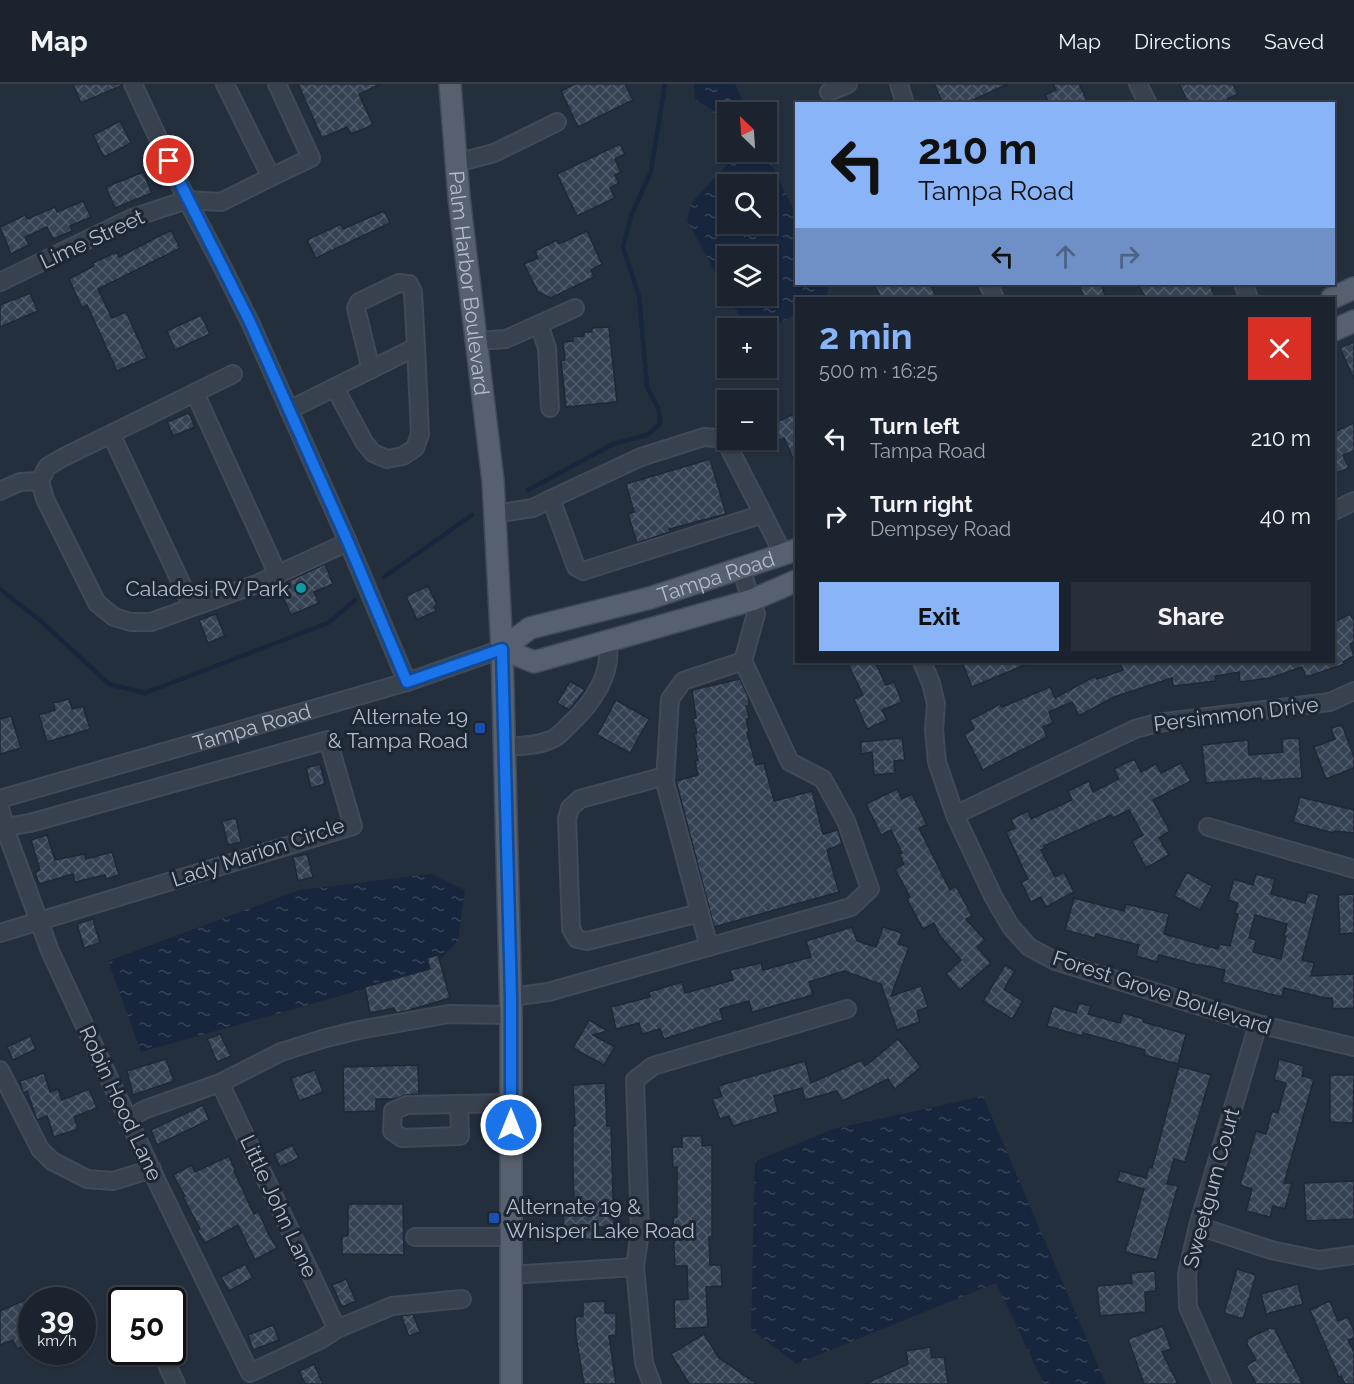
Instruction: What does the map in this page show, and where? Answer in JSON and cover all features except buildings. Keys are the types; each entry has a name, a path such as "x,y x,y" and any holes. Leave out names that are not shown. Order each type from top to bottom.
{"main road":[{"name":"Palm Harbor Boulevard","path":"450,84 456,163 495,514"},
{"path":"1334,297 1354,288"},
{"path":"1335,330 1354,321"},
{"path":"495,514 502,649 511,1006 511,1384"},
{"name":"Tampa Road","path":"502,649 530,628 650,598 790,552"},
{"name":"Tampa Road","path":"502,649 534,662 752,600 795,581"}],"street":[{"path":"133,84 187,200 245,312 348,542 407,682"},
{"path":"225,84 271,177"},
{"path":"187,200 221,202 311,158 277,84"},
{"path":"829,92 848,84"},
{"path":"899,84 904,102"},
{"path":"1138,84 1147,102"},
{"path":"456,163 495,153 557,122"},
{"name":"Lime Street","path":"0,282 132,218 187,200"},
{"path":"335,388 364,442 373,453 387,459 403,456 415,448 420,434 412,292 409,284 399,283 359,302 356,308 371,370"},
{"path":"477,341 506,339 575,308"},
{"path":"539,324 547,348 550,408"},
{"path":"289,410 416,347"},
{"path":"233,374 47,467 40,481 45,499 97,603 114,617 131,622 151,622 278,575 348,542"},
{"path":"195,393 278,575"},
{"path":"111,434 192,606"},
{"path":"495,514 533,508 641,457 704,437 717,438 727,444 763,514 790,552"},
{"path":"0,491 20,482 40,481"},
{"path":"551,499 576,567 583,571 763,514"},
{"path":"1335,510 1354,501"},
{"path":"129,1118 146,1109 220,1083 281,1052 359,1030 511,1006 548,992 851,907 870,889 846,821 823,778 790,762 742,661 756,614 741,569"},
{"path":"505,747 536,744 553,739 585,711 607,666 607,642"},
{"name":"Tampa Road","path":"0,799 407,682 502,649"},
{"path":"709,947 665,782 670,699 683,681 742,661"},
{"name":"Forest Grove Boulevard","path":"922,663 931,683 936,704 934,730 937,762 955,815 993,896 1011,927 1029,947 1055,961 1257,1024 1340,1046 1354,1047"},
{"name":"Persimmon Drive","path":"955,815 1135,729 1156,723 1330,702 1354,691"},
{"name":"Lady Marion Circle","path":"5,835 30,823 328,740 353,826 39,920"},
{"path":"665,776 580,800 570,808 567,819 571,929 577,939 587,941 700,913"},
{"name":"Robin Hood Lane","path":"0,808 5,835 50,951 250,1373 322,1339 337,1329"},
{"path":"1208,827 1354,869"},
{"path":"0,933 39,920"},
{"path":"652,1384 644,1363 636,1267 640,1231 635,1080 653,1066 847,1009"},
{"name":"Sweetgum Court","path":"1222,1384 1188,1307 1187,1274 1198,1226 1257,1024"},
{"path":"0,1070 40,1149 52,1161 87,1179 113,1181 152,1169"},
{"name":"Little John Lane","path":"220,1083 337,1329"},
{"path":"459,1104 511,1103"},
{"path":"1198,1226 1271,1250 1319,1260 1353,1258"},
{"path":"416,1237 510,1237"},
{"path":"510,1275 636,1267"},
{"path":"337,1329 393,1306 462,1299"},
{"path":"167,1365 176,1384"}],"water":[{"path":"694,84 735,84 743,102 717,102 717,117 711,109 695,100"},
{"path":"729,162 771,162 776,174 718,174"},
{"path":"717,175 717,234 777,234 777,175 795,213 795,285 828,285 826,297 795,297 795,315 777,324 777,318 740,318 733,306 777,306 777,246 717,246 717,276 687,220 692,202"},
{"path":"431,874 465,890 458,941 429,971 141,1052 108,961 299,890"},
{"path":"983,1096 1106,1384 1044,1384 996,1283 796,1364 751,1329 755,1161 833,1129"}],"waterway":[{"path":"528,490 613,444 647,435 660,424 659,410 647,387 639,296 623,247 631,216 651,171 665,84"},
{"path":"384,577 472,515"},
{"path":"0,589 42,622 109,684 145,693 328,623 355,600"}],"place":[{"name":"Caladesi RV Park","path":"301,588"},
{"name":"Alternate 19 & Tampa Road","path":"480,728"},
{"name":"Alternate 19 & Whisper Lake Road","path":"494,1218"}],"route":[{"path":"169,161 250,322 348,542 407,682 502,649 511,998 511,1125"}]}
